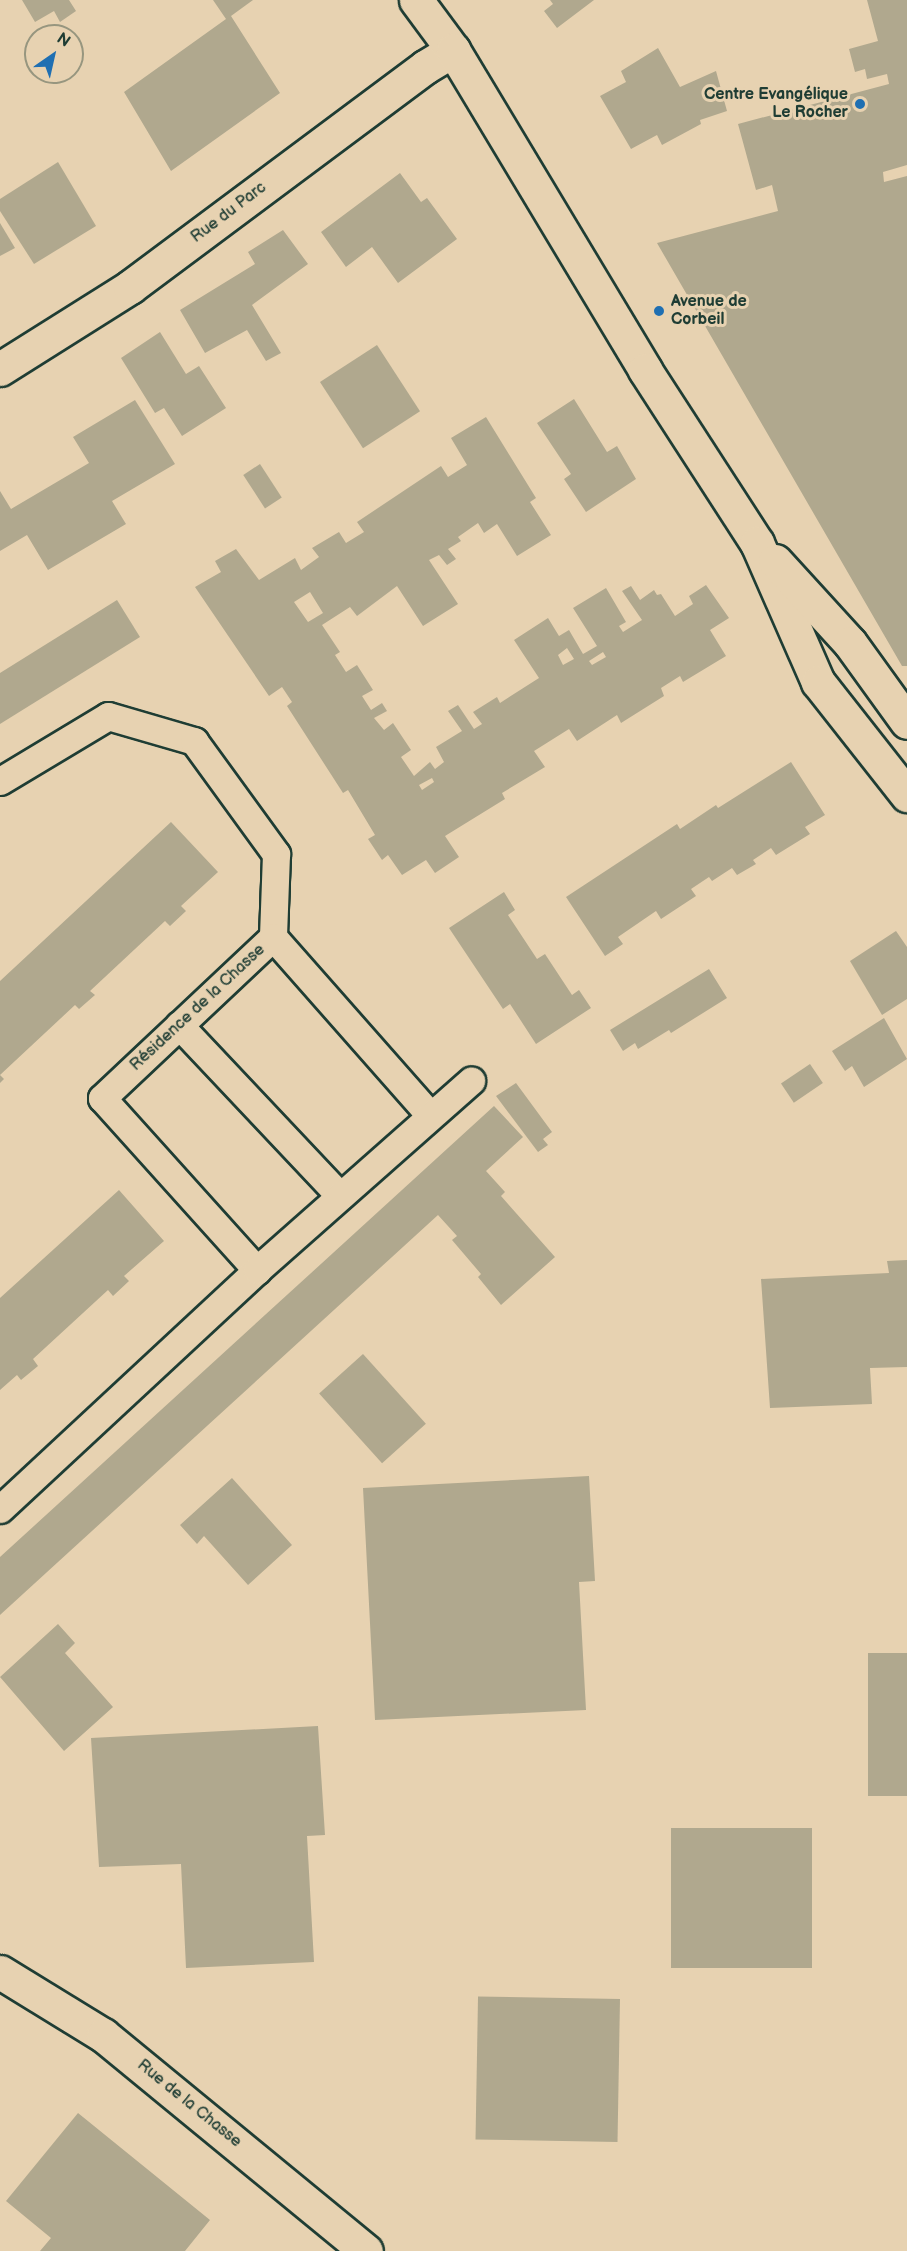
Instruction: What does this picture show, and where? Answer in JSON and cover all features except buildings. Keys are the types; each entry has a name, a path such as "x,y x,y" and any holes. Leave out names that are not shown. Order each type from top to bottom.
{"main road":[{"path":"416,0 453,50 645,370 757,543 818,682 907,795"},
{"name":"Rue du Parc","path":"0,369 130,287 425,67 453,50"},
{"path":"757,543 850,643 907,722"},
{"name":"Rue de la Chasse","path":"0,1972 103,2034 366,2251"}],"lane":[{"name":"Résidence de la Chasse","path":"0,781 108,716 194,741 276,854 273,937 102,1098 257,1269"},
{"path":"273,937 430,1115"},
{"path":"179,1025 340,1196"},
{"path":"0,1509 257,1269 430,1115 471,1082"}],"place":[{"name":"Centre Evangélique Le Rocher","path":"860,104"},
{"name":"Avenue de Corbeil","path":"659,311"}]}
